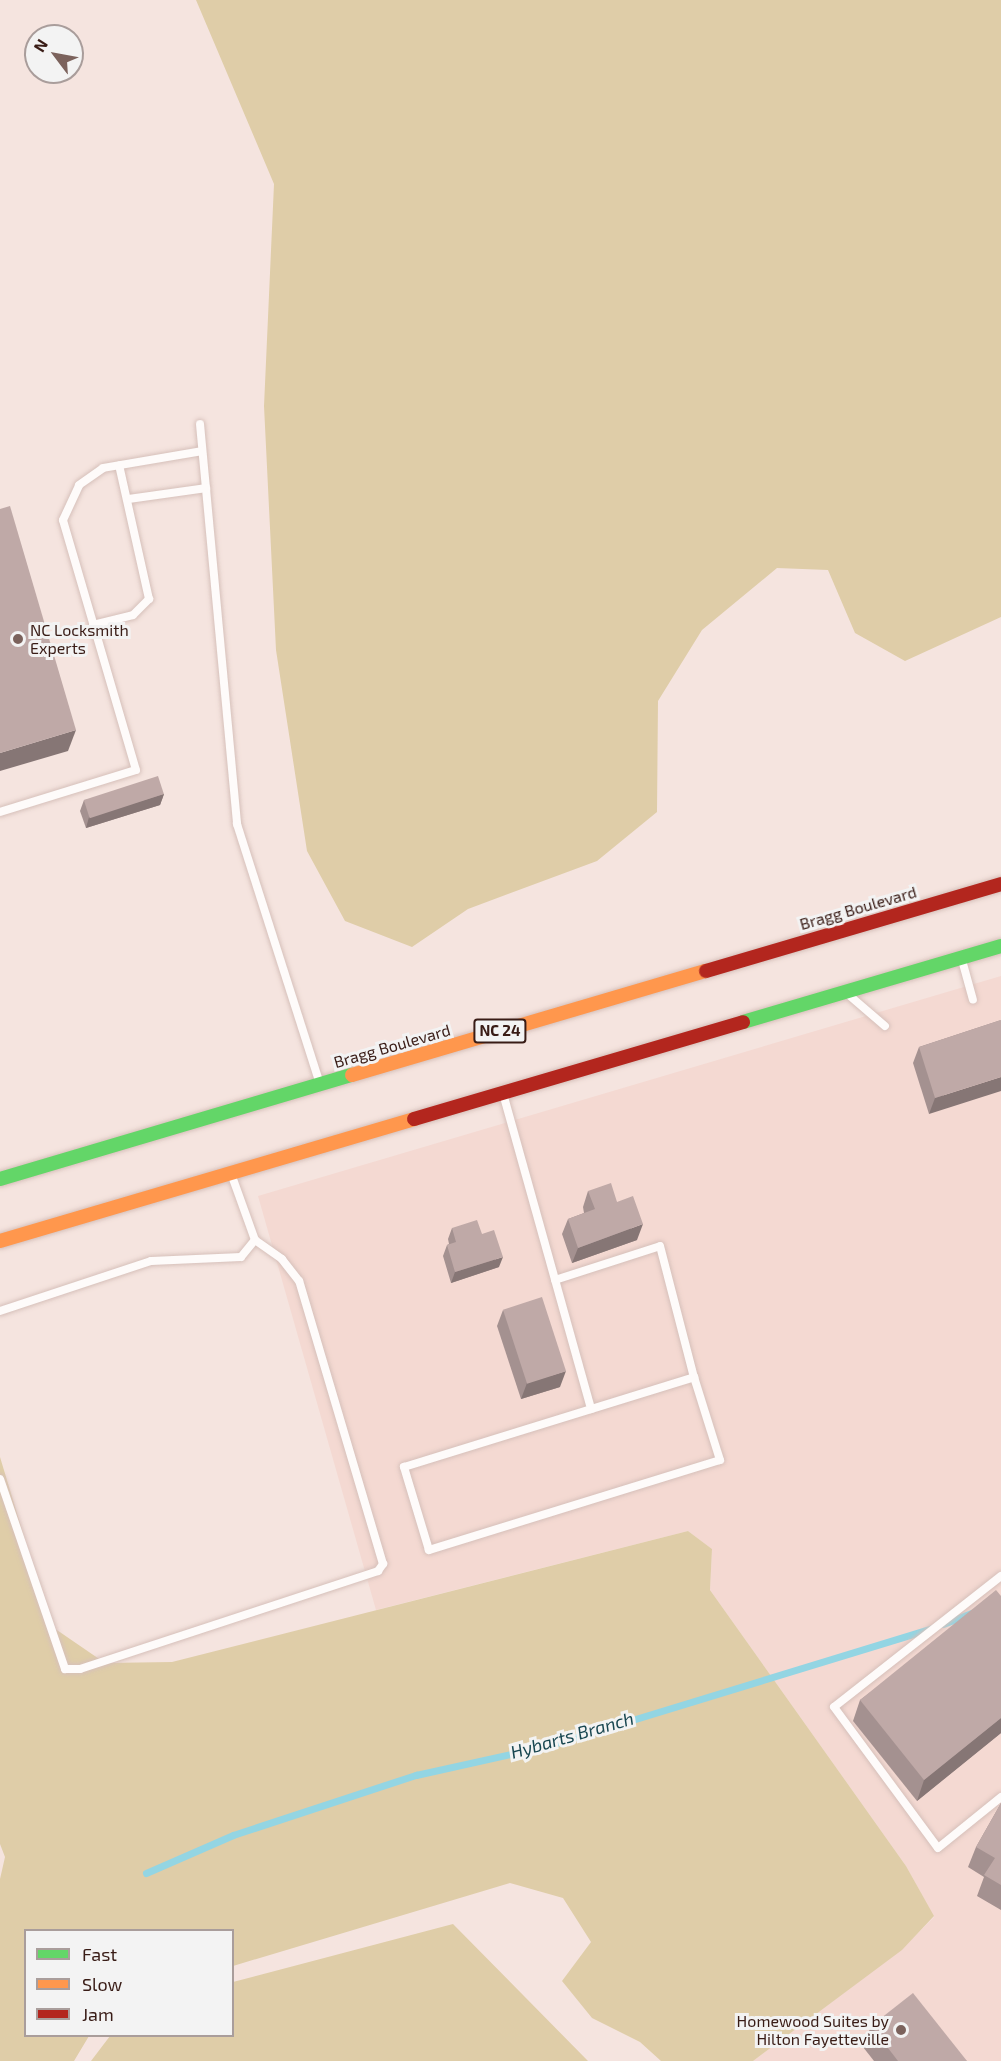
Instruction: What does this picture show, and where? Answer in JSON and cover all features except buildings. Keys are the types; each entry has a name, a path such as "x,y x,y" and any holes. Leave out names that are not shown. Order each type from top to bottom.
{"main road":[{"name":"Bragg Boulevard","path":"0,1179 1001,884"},
{"path":"0,1241 1001,946"}],"lane":[{"path":"200,424 237,825 320,1084"},
{"path":"0,812 136,770 63,519 79,485 103,468 202,451"},
{"path":"93,625 133,615 149,598 129,499 119,465"},
{"path":"129,499 206,488"},
{"path":"961,957 973,1000"},
{"path":"845,992 885,1026"},
{"path":"503,1093 591,1409"},
{"path":"0,1479 65,1669 80,1669 378,1571 383,1564 299,1281 282,1259 255,1239 230,1173"},
{"path":"0,1311 151,1261 241,1257 255,1239"},
{"path":"555,1280 660,1246 694,1377 720,1460 429,1550 404,1467 694,1377"},
{"path":"1001,1576 834,1707 938,1848 1001,1797"}],"shaded area":[{"path":"196,0 1001,0 1001,617 905,661 855,633 828,570 777,568 702,630 658,701 657,812 597,861 468,909 412,947 345,921 307,851 276,650 264,406 274,184"},
{"path":"1001,976 1001,2061 753,2061 901,1950 934,1917 906,1866 710,1590 712,1549 688,1531 376,1610 258,1196"},
{"path":"0,1457 51,1626 105,1663 172,1662 688,1531 712,1549 710,1590 906,1866 934,1916 902,1950 753,2061 661,2061 640,2042 592,2018 562,1981 591,1942 563,1898 510,1883 234,1966 234,1929 24,1929 24,2037 88,2037 74,2061 0,2061 0,1879 5,1857 0,1844"},
{"path":"453,1924 588,2061 91,2061 109,2037 234,2037 234,1982"}],"waterway":[{"name":"Hybarts Branch","path":"943,1624 972,1613"},
{"name":"Hybarts Branch","path":"146,1873 233,1835 416,1775 547,1746 932,1628"}],"traffic: fast":[{"path":"743,1022 1001,946"},
{"path":"0,1179 352,1075"}],"traffic: slow":[{"path":"352,1075 706,971"},
{"path":"0,1241 414,1119"}],"traffic: jam":[{"path":"706,971 1001,884"},
{"path":"414,1119 743,1022"}],"place":[{"name":"NC Locksmith Experts","path":"18,639"},
{"name":"Homewood Suites by Hilton Fayetteville","path":"901,2030"}]}
